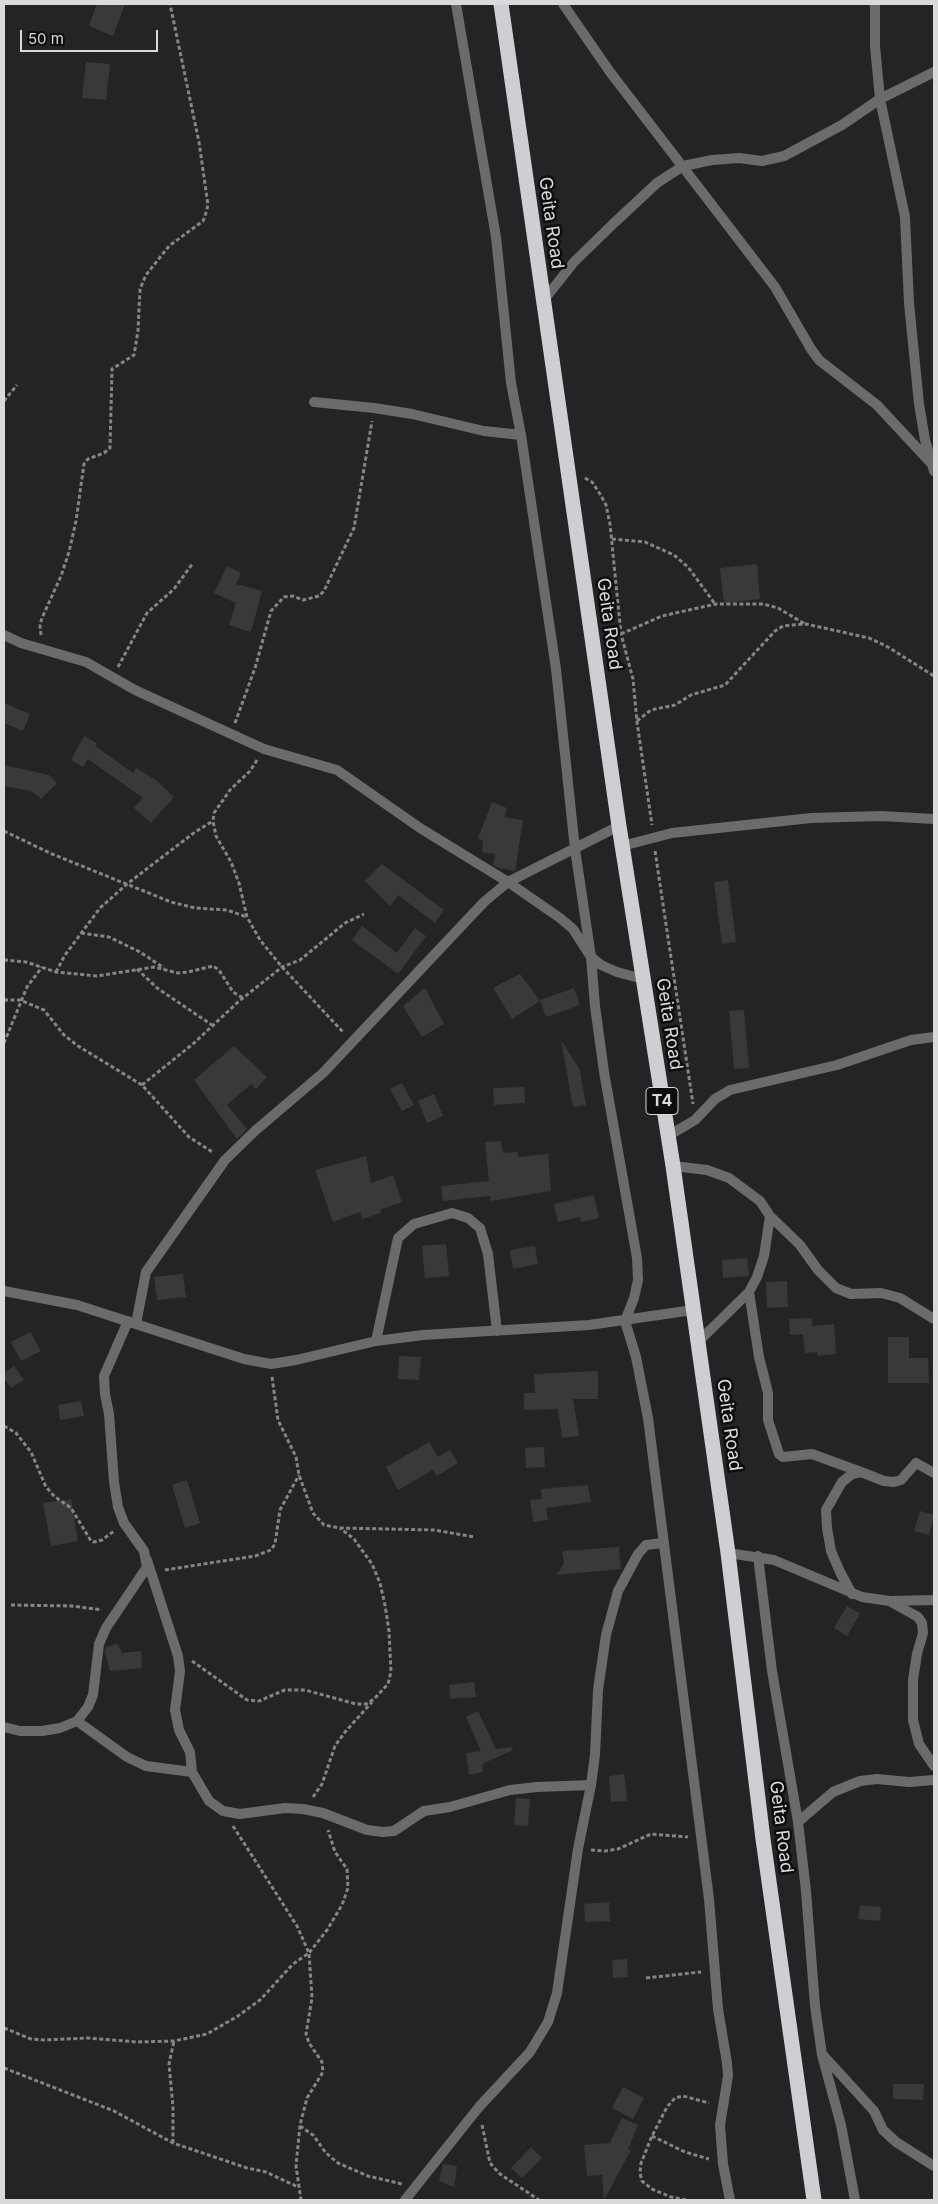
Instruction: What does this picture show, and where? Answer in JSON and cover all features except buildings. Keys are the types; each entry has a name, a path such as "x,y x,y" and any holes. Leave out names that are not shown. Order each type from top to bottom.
{"highway":[{"name":"Geita Road","path":"501,4 618,826 673,1166 728,1553 763,1839 814,2200"}],"street":[{"path":"456,4 496,237 511,384 521,436 556,669 604,1072 637,1258 638,1280 634,1298 625,1321 644,1391 709,1899 718,2009 728,2063 728,2076 720,2125 723,2164 730,2200"},
{"path":"563,4 610,72 775,287 810,349 819,360 877,405 933,467"},
{"path":"875,4 875,46 880,99 905,217 919,404 933,467"},
{"path":"543,300 574,262 613,224 657,183 682,166 712,160 739,158 762,161 784,156 842,125 880,99 934,72"},
{"path":"314,402 412,414 484,431 521,436"},
{"path":"4,636 52,653 86,662 112,678 264,749 337,770 420,828 508,882 560,918 573,930 591,957 601,965 617,972 644,979"},
{"path":"622,846 672,834 811,818 881,816 934,819"},
{"path":"591,1785 537,1787 488,1795 450,1807 424,1811 403,1827 383,1832 366,1830 324,1813 303,1809 285,1808 240,1814 223,1811 209,1801 192,1772 190,1752 179,1730 175,1710 180,1671 175,1643 144,1551 124,1523 118,1507 104,1376 132,1322 146,1272 225,1160 256,1130 323,1073 456,929 508,882 618,826"},
{"path":"668,1136 695,1120 715,1099 730,1090 829,1067 911,1040 934,1037"},
{"path":"673,1166 707,1170 729,1178 760,1200 770,1216 800,1245 818,1270 836,1288 851,1294 881,1293 900,1298 934,1320"},
{"path":"376,1341 398,1238 414,1224 452,1213 468,1218 480,1228 488,1254 497,1331"},
{"path":"698,1342 749,1292 757,1277 764,1256 770,1216"},
{"path":"4,1291 77,1305 244,1359 271,1364 376,1341 423,1335 625,1321 693,1310"},
{"path":"749,1292 759,1357 768,1394 768,1420 779,1454 783,1457 812,1454 884,1481 894,1482 901,1480 916,1463 934,1474"},
{"path":"852,1594 831,1551 826,1510 842,1482 852,1474 861,1472"},
{"path":"405,2200 479,2107 530,2052 548,2022 557,1993 578,1849 591,1785 606,1635 618,1591 642,1549 652,1544 663,1543"},
{"path":"728,1553 758,1556 795,1568 862,1597 890,1601 934,1600"},
{"path":"758,1556 772,1671 798,1822 806,1890 815,2006 822,2054 842,2125 855,2200"},
{"path":"4,1727 20,1731 42,1731 60,1728 76,1721 88,1707 93,1695 99,1644 115,1612 147,1567 147,1559"},
{"path":"890,1601 918,1617 922,1623 924,1633 917,1654 913,1680 913,1720 919,1744 934,1766"},
{"path":"76,1721 104,1743 146,1766 192,1772"},
{"path":"798,1822 833,1792 860,1781 877,1779 909,1782 934,1780"},
{"path":"822,2054 874,2111 883,2130 896,2142 934,2166"}],"path":[{"path":"52,653 41,634 40,625 69,552 76,522 84,464 88,458 104,453 110,448 112,369 134,355 138,332 140,289 146,275 169,246 204,221 208,205 198,142 170,4"},
{"path":"4,401 17,385"},
{"path":"231,735 255,668 271,611 284,597 293,596 303,600 319,596 324,591 354,528 374,408"},
{"path":"567,468 592,482 606,506 612,538 621,634 631,668 653,838 695,1120"},
{"path":"612,538 646,542 674,555 688,568 716,604"},
{"path":"112,678 147,613 174,589 193,563"},
{"path":"621,634 662,616 716,604 763,604 778,608 806,624 869,638 888,647 934,676"},
{"path":"637,722 651,710 674,705 692,695 725,686 775,631 783,626 806,624"},
{"path":"56,972 80,933 100,908 127,884 212,821 218,806 230,790 250,771 264,749"},
{"path":"212,821 216,836 239,883 247,917 260,940 282,967 352,1042"},
{"path":"4,831 52,854 182,906 227,910 247,917"},
{"path":"142,1085 282,967 308,955 345,923 364,914"},
{"path":"80,933 109,937 140,952 165,969"},
{"path":"4,960 26,962 56,972 96,976 154,966 178,972 188,972 213,966 219,970 233,992 244,998"},
{"path":"4,1043 27,986 42,967"},
{"path":"136,969 157,988 212,1025"},
{"path":"4,1000 20,1000 44,1010 64,1035 78,1046 142,1085 189,1137 225,1160"},
{"path":"271,1364 278,1420 296,1458 299,1475 313,1514 324,1524 340,1528 434,1530 475,1537"},
{"path":"4,1426 16,1433 31,1452 46,1488 71,1508 91,1541 102,1540 124,1523"},
{"path":"152,1571 255,1556 271,1550 275,1544 280,1510 299,1475"},
{"path":"303,1809 322,1784 335,1746 388,1684 391,1672 389,1631 380,1583 372,1564 358,1544 340,1528"},
{"path":"11,1605 72,1606 115,1612"},
{"path":"175,1643 209,1674 247,1700 259,1700 285,1690 305,1690 356,1704 366,1704 374,1700"},
{"path":"223,1811 296,1926 310,1953 312,1998 306,2034 309,2043 322,2062 323,2072 307,2098 300,2125 296,2166 301,2200"},
{"path":"4,2028 31,2039 44,2040 88,2038 137,2042 174,2041 208,2034 238,2016 260,2000 293,1964 310,1953 337,1913 348,1888 347,1869 335,1852 324,1813"},
{"path":"578,1849 605,1851 618,1849 651,1834 659,1833 684,1838 701,1836"},
{"path":"646,1978 714,1970"},
{"path":"173,2143 173,2107 169,2064 174,2041"},
{"path":"4,2068 114,2111 173,2143 247,2168 266,2172 298,2187"},
{"path":"686,2200 671,2197 652,2189 642,2181 640,2173 641,2163 667,2107 675,2098 683,2096 722,2106"},
{"path":"479,2107 485,2146 490,2163 500,2174 539,2200"},
{"path":"300,2125 313,2135 326,2153 338,2163 368,2176 416,2186"},
{"path":"652,2136 686,2152 723,2164"}]}
